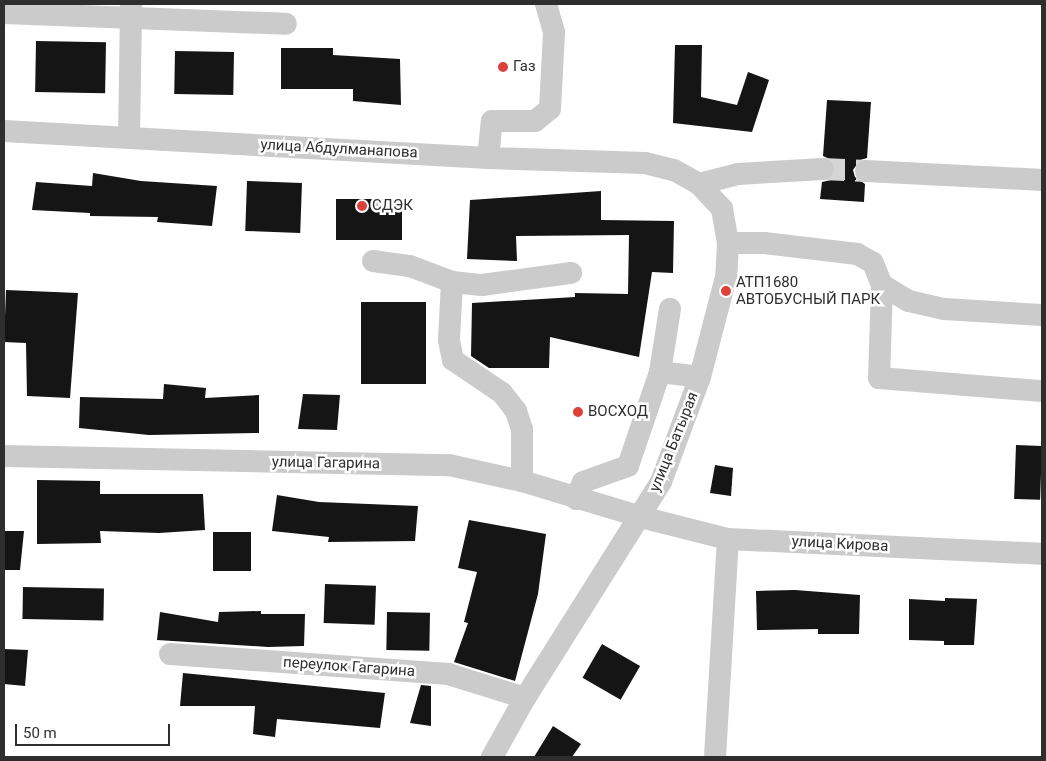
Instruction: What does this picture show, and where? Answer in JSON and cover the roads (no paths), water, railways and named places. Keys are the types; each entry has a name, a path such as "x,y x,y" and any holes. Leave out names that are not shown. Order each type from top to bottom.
{"street":[{"path":"488,158 492,121 535,121 550,109 554,32 546,4"},
{"path":"129,138 131,11"},
{"path":"4,13 131,11 286,24"},
{"name":"улица Абдулманапова","path":"4,131 488,158 644,163 674,170"},
{"name":"улица Батырая","path":"492,757 524,698 613,556 641,517 661,482 700,377 726,277 728,243 722,209 699,184 674,170"},
{"path":"699,184 738,174 822,170"},
{"path":"866,171 1042,180"},
{"path":"728,243 764,242 857,254 873,263 882,285 879,378 1042,391"},
{"path":"373,261 410,266 452,282 482,284 572,273"},
{"path":"452,282 449,340 453,360 502,393 516,411 522,429 522,481"},
{"path":"882,285 909,301 944,309 1042,315"},
{"path":"576,498 583,482 628,466 660,372 670,309"},
{"path":"660,372 700,377"},
{"name":"улица Гагарина","path":"4,456 449,465 522,481 641,517"},
{"name":"улица Кирова","path":"641,517 728,539 1042,554"},
{"path":"715,757 728,539"},
{"name":"переулок Гагарина","path":"170,654 448,674 524,698"}],"tunnel":[{"path":"823,169 866,171"}],"place":[{"name":"Газ","path":"503,67"},
{"name":"СДЭК","path":"362,206"},
{"name":"АТП1680 АВТОБУСНЫЙ ПАРК","path":"726,291"},
{"name":"ВОСХОД","path":"578,412"}]}
